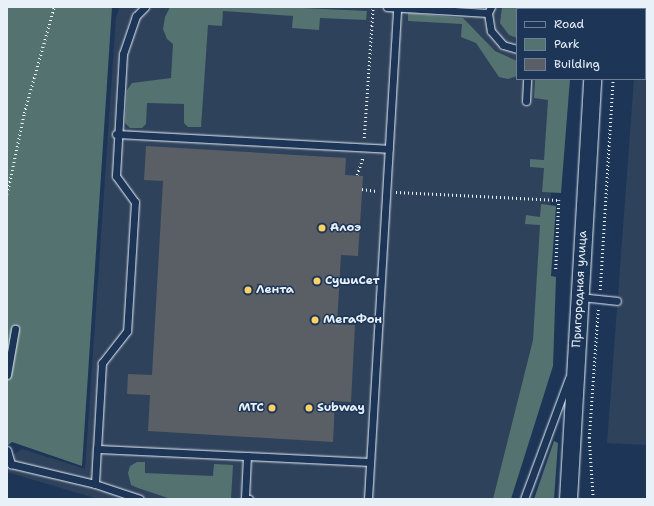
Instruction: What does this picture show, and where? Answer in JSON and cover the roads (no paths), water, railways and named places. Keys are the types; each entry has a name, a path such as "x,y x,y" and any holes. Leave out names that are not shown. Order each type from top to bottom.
{"street":[{"name":"Пригородная улица","path":"568,499 592,80"}],"lane":[{"path":"95,484 102,362 127,331 135,202 116,176 116,134 123,54 136,16 145,7"},
{"path":"388,7 490,10 491,31 503,45 516,49"},
{"path":"368,499 397,8"},
{"path":"526,101 527,80"},
{"path":"116,134 389,148"},
{"path":"580,297 617,301"},
{"path":"7,375 15,330"},
{"path":"524,499 576,359"},
{"path":"97,449 370,462"},
{"path":"7,450 11,464 95,484 140,499"},
{"path":"247,456 245,498 249,499"}],"place":[{"name":"Алоэ","path":"322,228"},
{"name":"СушиСет","path":"317,281"},
{"name":"Лента","path":"248,290"},
{"name":"МегаФон","path":"315,320"},
{"name":"МТС","path":"272,408"},
{"name":"Subway","path":"309,408"}]}
